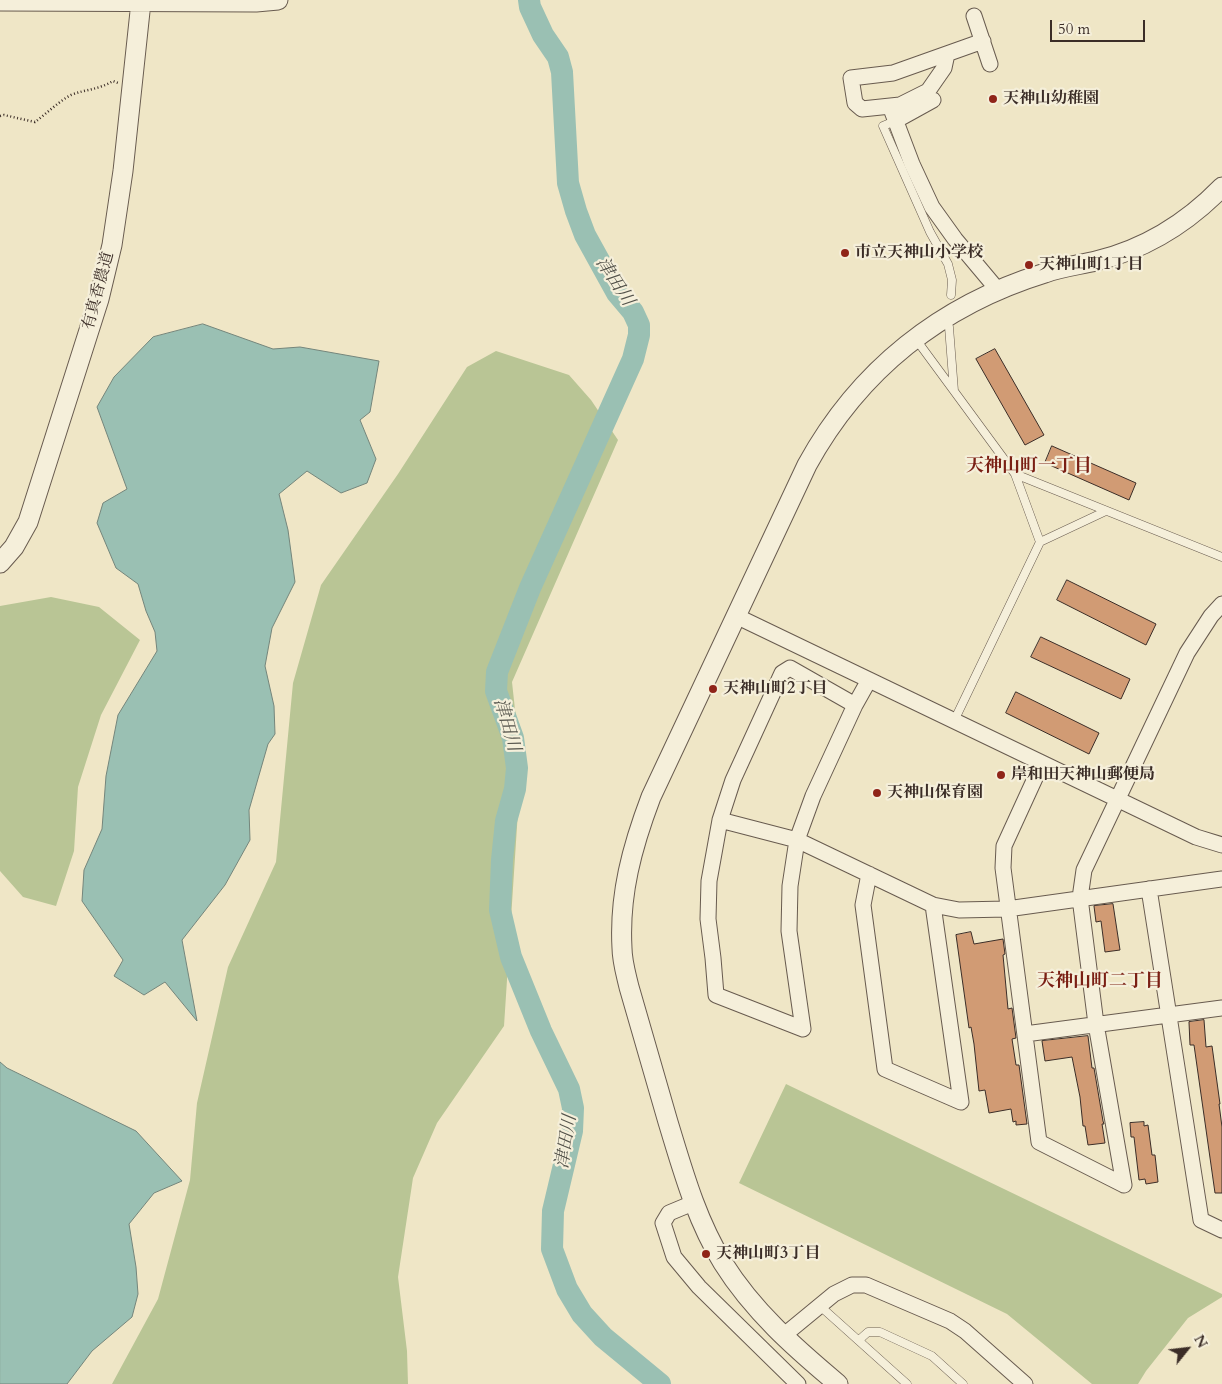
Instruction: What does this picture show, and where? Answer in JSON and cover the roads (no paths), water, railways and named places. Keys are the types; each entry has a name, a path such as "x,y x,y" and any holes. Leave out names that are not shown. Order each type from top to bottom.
{"street":[{"path":"0,1 256,2 278,0"},
{"name":"有真香農道","path":"0,564 14,547 28,522 99,299 113,236 123,171 141,2"},
{"path":"974,16 990,64"},
{"path":"947,54 944,68 928,91 900,106 862,109 855,103 851,78 893,73 982,41"},
{"path":"895,121 933,100"},
{"path":"890,106 912,164 932,207 955,239 997,289"},
{"path":"838,1384 783,1336 758,1310 723,1263 693,1203 629,987 622,950 621,910 626,877 636,836 651,797 819,444 870,378 893,355 935,323 959,309 997,289 1047,272 1131,250 1161,236 1184,222 1222,188"},
{"path":"1042,763 1004,846 1003,868 1039,1142 1124,1185 1096,1024 1080,898 1084,870 1186,654 1211,616 1222,604"},
{"path":"736,616 1196,837 1222,845"},
{"path":"855,705 790,668 782,673 733,780 720,820 709,881 708,918 716,995 803,1029 789,931 790,886 797,840 813,796 855,705 869,680"},
{"path":"720,820 797,840 933,904 959,910 1007,909 1222,879"},
{"path":"869,874 863,904 885,1068 961,1102 933,904"},
{"path":"1149,889 1201,1220 1222,1230"},
{"path":"1025,1034 1222,1008"},
{"path":"693,1203 669,1213 663,1223 674,1257 699,1287 798,1384"},
{"path":"783,1336 834,1294 852,1285 866,1285 950,1321 965,1331 1025,1384"}],"lane":[{"path":"895,121 883,126 930,232 948,264 952,280 951,295"},
{"path":"949,327 954,391"},
{"path":"915,338 1015,474 1040,542"},
{"path":"1015,474 1222,557"},
{"path":"954,721 1040,542 1106,511"},
{"path":"820,1306 908,1384"},
{"path":"859,1340 868,1332 880,1332 932,1356 963,1384"}],"water":[{"path":"203,324 273,349 300,347 379,361 370,412 360,420 376,459 367,483 341,493 307,471 279,494 288,530 295,582 272,628 265,666 274,706 275,734 268,744 249,810 250,840 225,885 182,940 197,1021 165,982 144,995 114,976 123,960 82,901 84,870 102,829 106,776 118,715 157,651 155,632 138,584 116,568 97,523 103,503 127,489 97,407 114,377 153,337"},
{"path":"0,1062 7,1068 136,1131 182,1181 154,1193 129,1224 138,1294 132,1317 92,1351 67,1384 0,1384"}],"waterway":[{"name":"津田川","path":"529,0 530,7 543,35 558,57 562,72 568,183 576,211 585,235 617,293 633,312 639,325 639,335 633,359 530,588 497,672 496,691 513,738 517,768 515,789 506,821 500,910 511,957 541,1031 569,1089 573,1108 572,1131 553,1211 552,1249 567,1289 582,1314 603,1337 660,1384"}],"place":[{"name":"天神山幼稚園","path":"993,99"},
{"name":"市立天神山小学校","path":"845,253"},
{"name":"天神山町1丁目","path":"1029,265"},
{"name":"天神山町2丁目","path":"713,689"},
{"name":"岸和田天神山郵便局","path":"1001,775"},
{"name":"天神山保育園","path":"877,793"},
{"name":"天神山町3丁目","path":"706,1254"}],"district":[{"name":"天神山町一丁目","path":"1029,467"},
{"name":"天神山町二丁目","path":"1100,982"}]}
